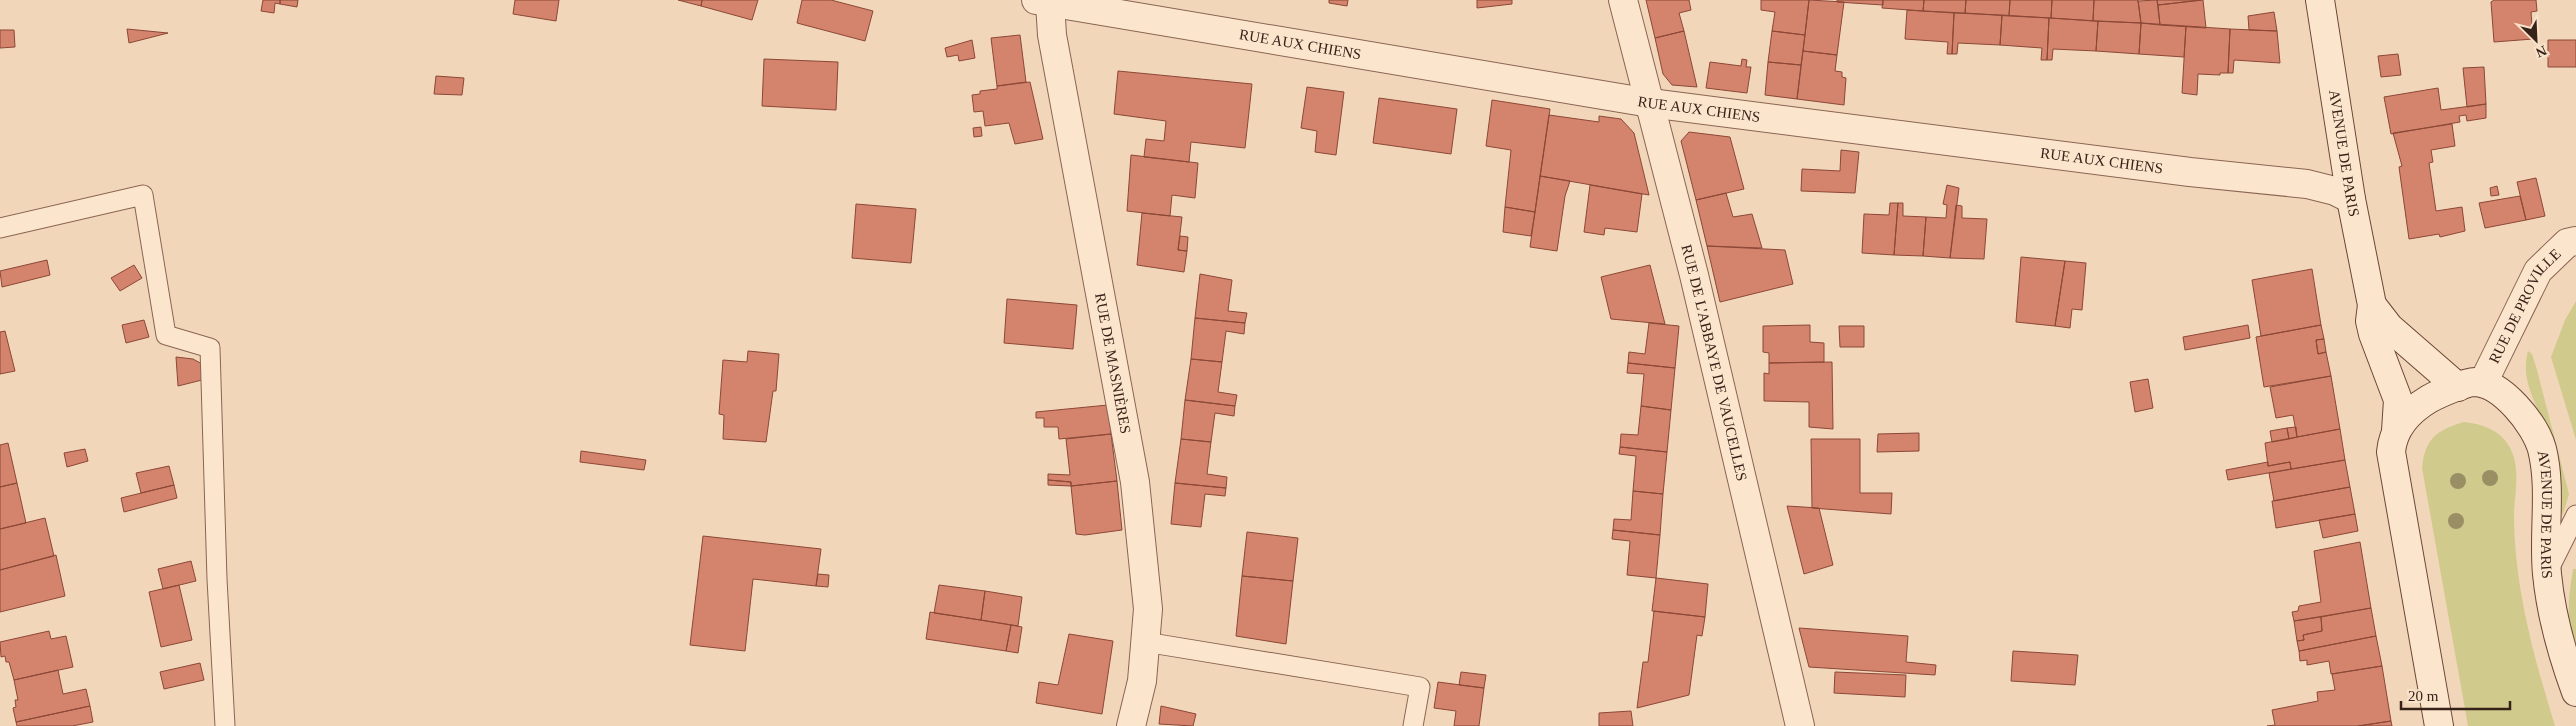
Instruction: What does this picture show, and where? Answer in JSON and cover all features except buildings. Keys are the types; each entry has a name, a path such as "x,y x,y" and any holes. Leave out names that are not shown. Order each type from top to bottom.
{"street":[{"name":"RUE DE L'ABBAYE DE VAUCELLES","path":"1623,0 1694,275 1800,726"},
{"name":"AVENUE DE PARIS","path":"2320,0 2351,199 2372,306 2370,321 2372,334 2398,400 2396,431 2391,452 2439,726"},
{"name":"RUE AUX CHIENS","path":"1043,1 1650,103 2190,172 2306,184 2335,191 2351,199"},
{"name":"RUE DE MASNIÈRES","path":"1043,1 1054,44 1135,482 1148,609 1142,682 1131,726"},
{"name":"RUE DE PROVILLE","path":"2471,385 2538,271 2567,243 2576,241"},
{"name":"AVENUE DE PARIS","path":"2372,306 2389,327 2471,385 2506,397 2521,412 2542,448 2545,473 2547,573 2564,660 2576,692"},
{"path":"2396,431 2414,410 2429,399 2471,385"}],"lane":[{"path":"0,228 143,195 166,335 210,348 217,569 226,726"},
{"path":"2547,573 2576,515"},
{"path":"1145,642 1420,687 1413,726"}],"shaded area":[{"path":"2576,301 2576,440 2551,357 2565,320"},
{"path":"2528,351 2532,354 2537,370 2569,494 2563,514 2560,512 2554,463 2548,435 2529,388 2526,364"},
{"path":"2464,422 2484,426 2496,432 2505,440 2513,454 2516,470 2515,541 2521,595 2533,648 2555,726 2468,726 2422,468 2429,442 2446,428"},
{"path":"2573,569 2576,569 2576,656 2569,613"}]}
